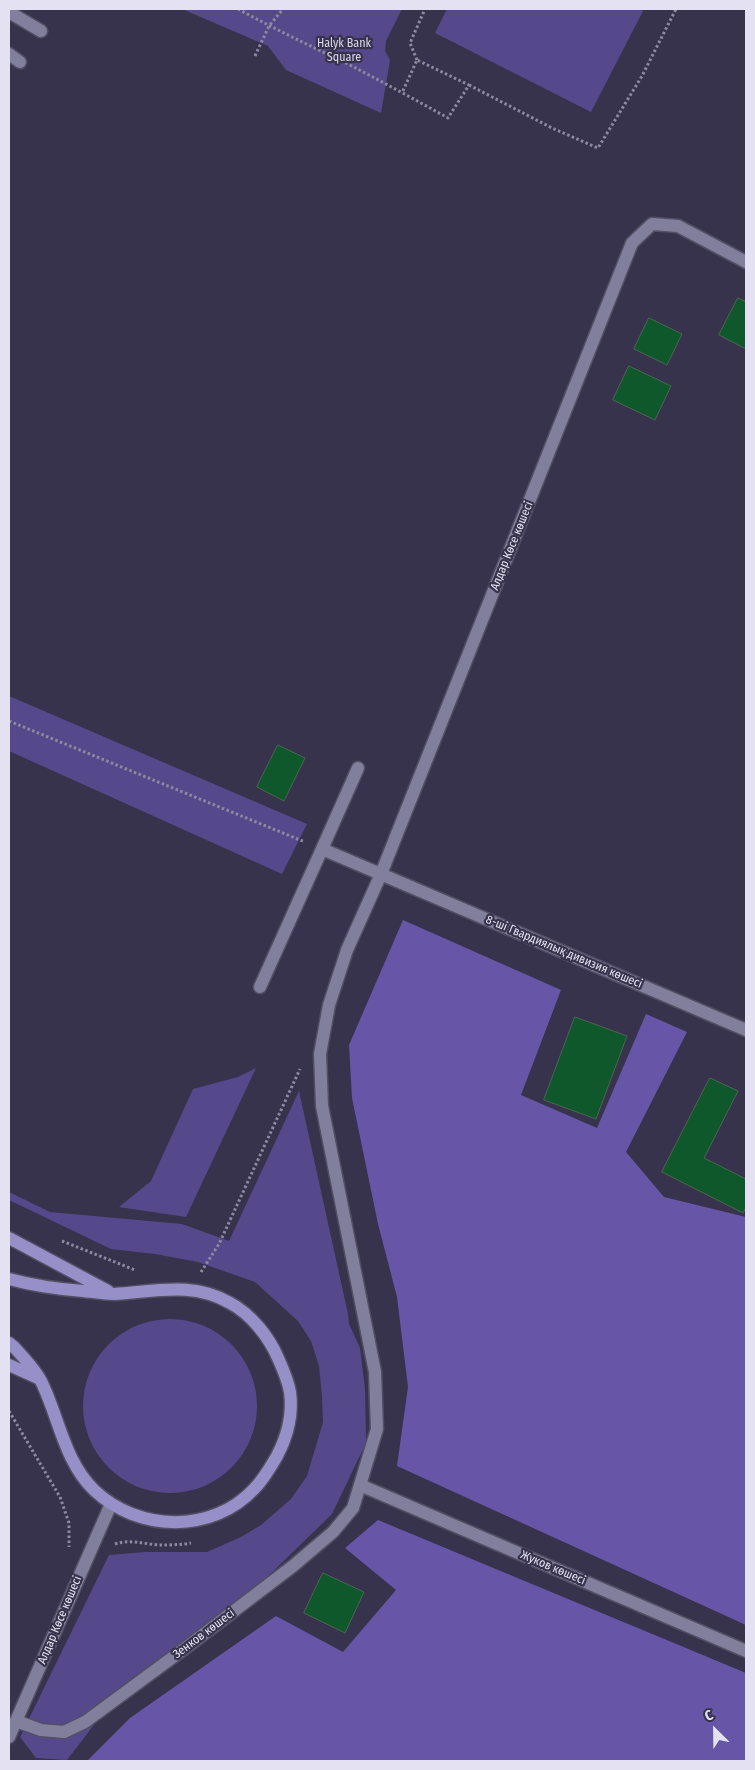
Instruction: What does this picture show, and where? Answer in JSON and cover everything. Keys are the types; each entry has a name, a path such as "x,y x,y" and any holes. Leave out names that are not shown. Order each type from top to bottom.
{"main road":[{"path":"9,1238 113,1294"},
{"path":"9,1279 37,1287 113,1294 162,1289 199,1290 228,1301 252,1321 273,1347 283,1369 290,1393 288,1431 268,1473 254,1490 237,1504 217,1514 203,1518 174,1523 152,1521 130,1514 111,1504 94,1489 80,1472 62,1434 41,1379 9,1343"},
{"path":"9,1365 41,1379"}],"street":[{"path":"9,12 41,31"},
{"path":"9,54 20,62"},
{"name":"Алдар Көсе көшесі","path":"360,1485 377,1429 375,1372 322,1106 320,1054 329,1005 347,950 381,874 632,243 652,224 678,226 746,262"},
{"path":"260,987 358,768"},
{"name":"8-ші Гвардиялық дивизия көшесі","path":"322,850 746,1030"},
{"name":"Жуков көшесі","path":"360,1485 746,1651"},
{"name":"Зенков көшесі","path":"16,1721 41,1730 64,1732 85,1722 103,1710 293,1566 333,1532 353,1508 360,1485"},
{"name":"Алдар Көсе көшесі","path":"9,1737 111,1504"}],"path":[{"path":"238,9 346,63 448,118 469,85"},
{"path":"255,56 269,26 283,9"},
{"path":"425,9 410,43 417,60 552,128 598,148 642,76 676,9"},
{"path":"402,93 417,60"},
{"path":"9,721 322,850"},
{"path":"198,1277 218,1244 300,1067"},
{"path":"61,1241 132,1270 141,1271"},
{"path":"9,1411 60,1498 70,1523 69,1552"},
{"path":"110,1546 124,1541 166,1545 182,1545 198,1541"}],"green space":[{"name":"Halyk Bank Square","path":"182,9 402,9 386,41 385,51 390,60 381,113 286,70 268,46"},
{"path":"447,9 638,9 643,11 591,112 435,33"},
{"path":"9,696 307,824 282,874 9,751"},
{"path":"256,1068 186,1217 119,1207 151,1181 193,1089 238,1077"},
{"path":"299,1091 349,1324 360,1348 365,1389 366,1443 332,1514 260,1584 109,1705 67,1760 36,1758 20,1737 109,1555 146,1552 207,1552 241,1537 261,1525 291,1499 307,1476 323,1422 322,1396 319,1366 311,1341 298,1321 255,1282 198,1262 155,1254 111,1249 9,1200 9,1192 50,1212 182,1224 229,1241"},
{"path":"179,1319 203,1325 219,1333 232,1344 243,1357 251,1373 256,1389 256,1423 251,1439 243,1455 232,1468 219,1479 195,1490 179,1493 161,1493 145,1490 121,1479 97,1455 84,1423 83,1397 86,1381 97,1357 121,1333 153,1320"}],"shaded area":[{"path":"403,920 561,990 521,1095 597,1128 646,1014 687,1032 626,1152 664,1197 746,1217 746,1625 397,1466 408,1387 397,1297 378,1224 352,1098 349,1045"},
{"path":"378,1520 746,1673 746,1761 87,1761 130,1718 276,1616 343,1652 396,1590 345,1548"}],"building":[{"path":"738,298 746,302 746,349 719,335"},
{"path":"649,318 682,334 667,365 634,349"},
{"path":"629,366 671,386 655,420 613,400"},
{"path":"278,745 305,758 284,801 257,787"},
{"path":"575,1017 627,1036 596,1119 544,1100"},
{"path":"710,1078 738,1091 704,1158 746,1179 746,1207 743,1213 662,1172"},
{"path":"323,1573 364,1592 345,1633 304,1613"}]}
